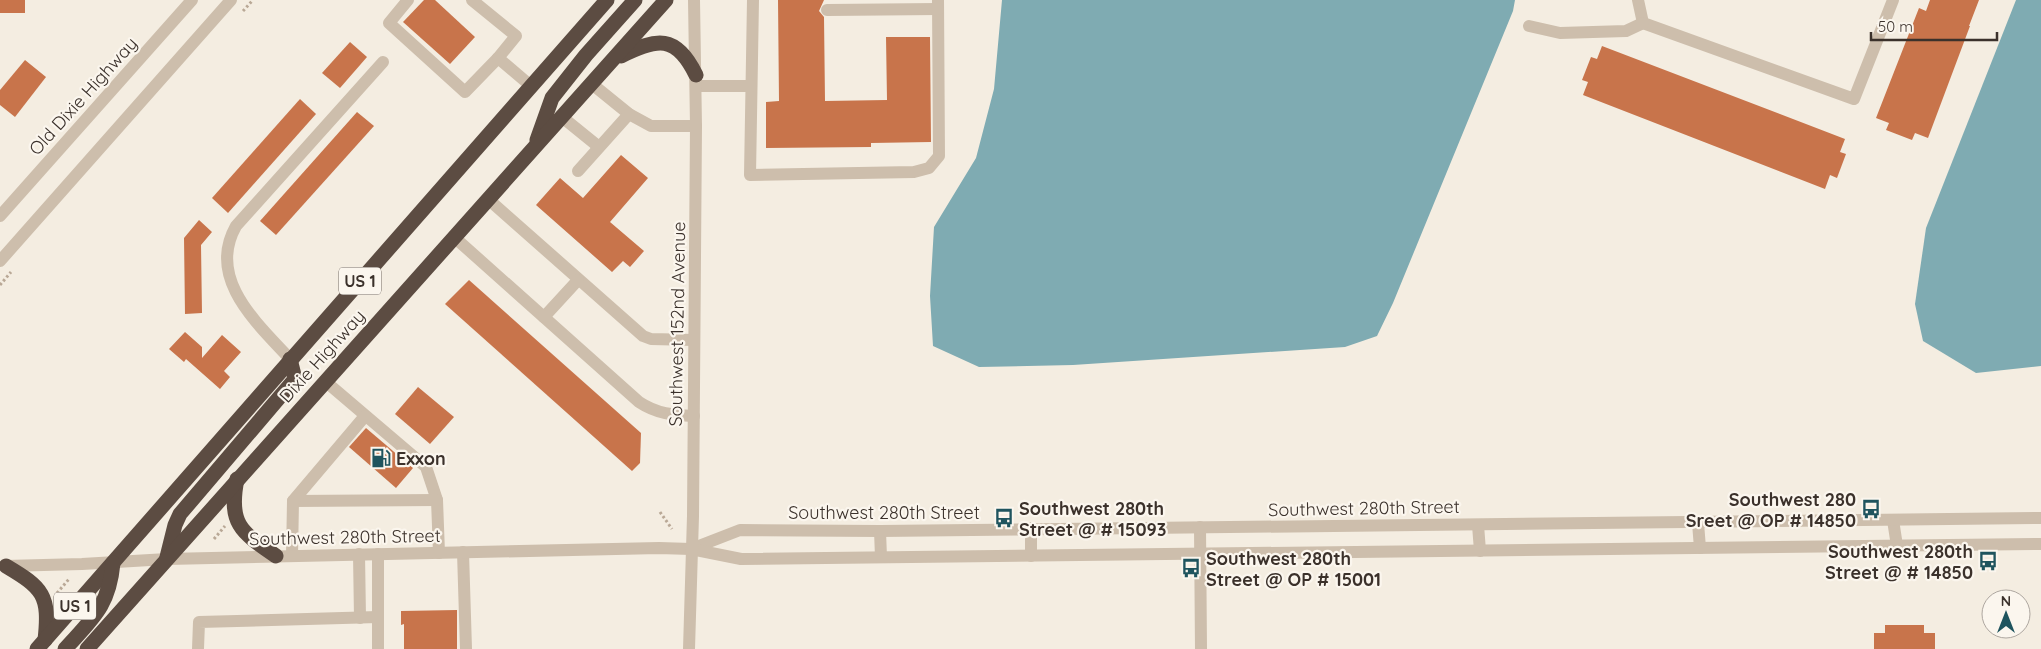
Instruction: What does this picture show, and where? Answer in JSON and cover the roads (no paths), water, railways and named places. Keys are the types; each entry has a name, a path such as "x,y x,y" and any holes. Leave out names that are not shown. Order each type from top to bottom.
{"highway":[{"name":"Dixie Highway","path":"41,644 607,0"},
{"path":"534,148 552,98 586,55 635,0"},
{"name":"Dixie Highway","path":"87,649 666,0"},
{"path":"612,60 644,44 668,44 688,57 696,80"},
{"path":"167,559 174,525 180,514 295,379 290,359"},
{"path":"237,479 234,506 235,517 252,540 276,556"},
{"path":"65,649 96,614 107,596 112,581 113,562"},
{"path":"3,566 37,586 43,596 48,620 41,644"}],"street":[{"name":"Old Dixie Highway","path":"0,216 192,0"},
{"path":"0,261 231,0"},
{"path":"408,0 389,23 465,92 498,58 516,36 472,0"},
{"name":"Southwest 152nd Avenue","path":"689,649 694,416 696,80 694,0"},
{"path":"753,0 750,175 914,172 929,168 939,156 938,4 827,10"},
{"path":"1638,0 1643,23"},
{"path":"1530,26 1560,33 1626,31 1643,23 1854,99 1893,0"},
{"path":"498,58 531,86"},
{"path":"290,359 256,322 236,294 228,258 231,235 236,226 383,62"},
{"path":"696,80 751,86"},
{"path":"592,84 629,114 651,126 696,126"},
{"path":"578,171 629,114"},
{"path":"562,117 600,147"},
{"path":"488,199 643,336 651,339 694,340"},
{"path":"454,237 647,408 669,415 694,416"},
{"path":"544,317 578,280"},
{"path":"325,381 426,467 437,500 438,553"},
{"path":"292,556 293,501 365,416"},
{"path":"293,501 437,500"},
{"name":"Southwest 280th Street","path":"691,549 740,530 880,531 2041,518"},
{"path":"1893,520 1896,546"},
{"path":"1698,523 1700,548"},
{"path":"1478,525 1480,551"},
{"path":"1200,527 1201,649"},
{"path":"1031,528 1031,556"},
{"path":"880,531 881,558"},
{"name":"Southwest 280th Street","path":"3,566 276,556 691,549 741,559 2041,544"},
{"path":"463,552 466,649"},
{"path":"359,554 360,618"},
{"path":"378,554 378,649"},
{"path":"198,649 199,622 378,617"}],"water":[{"path":"1002,0 1515,0 1513,11 1393,303 1377,336 1345,347 1073,365 979,367 933,346 930,296 934,227 976,158 994,89"},
{"path":"2016,0 2041,0 2041,366 1976,373 1923,341 1915,304 1926,228"}],"place":[{"name":"Exxon","path":"381,458"},
{"name":"Southwest 280 Sreet @ OP # 14850","path":"1871,509"},
{"name":"Southwest 280th Street @ # 15093","path":"1004,518"},
{"name":"Southwest 280th Street @ # 14850","path":"1988,561"},
{"name":"Southwest 280th Street @ OP # 15001","path":"1191,568"}]}
